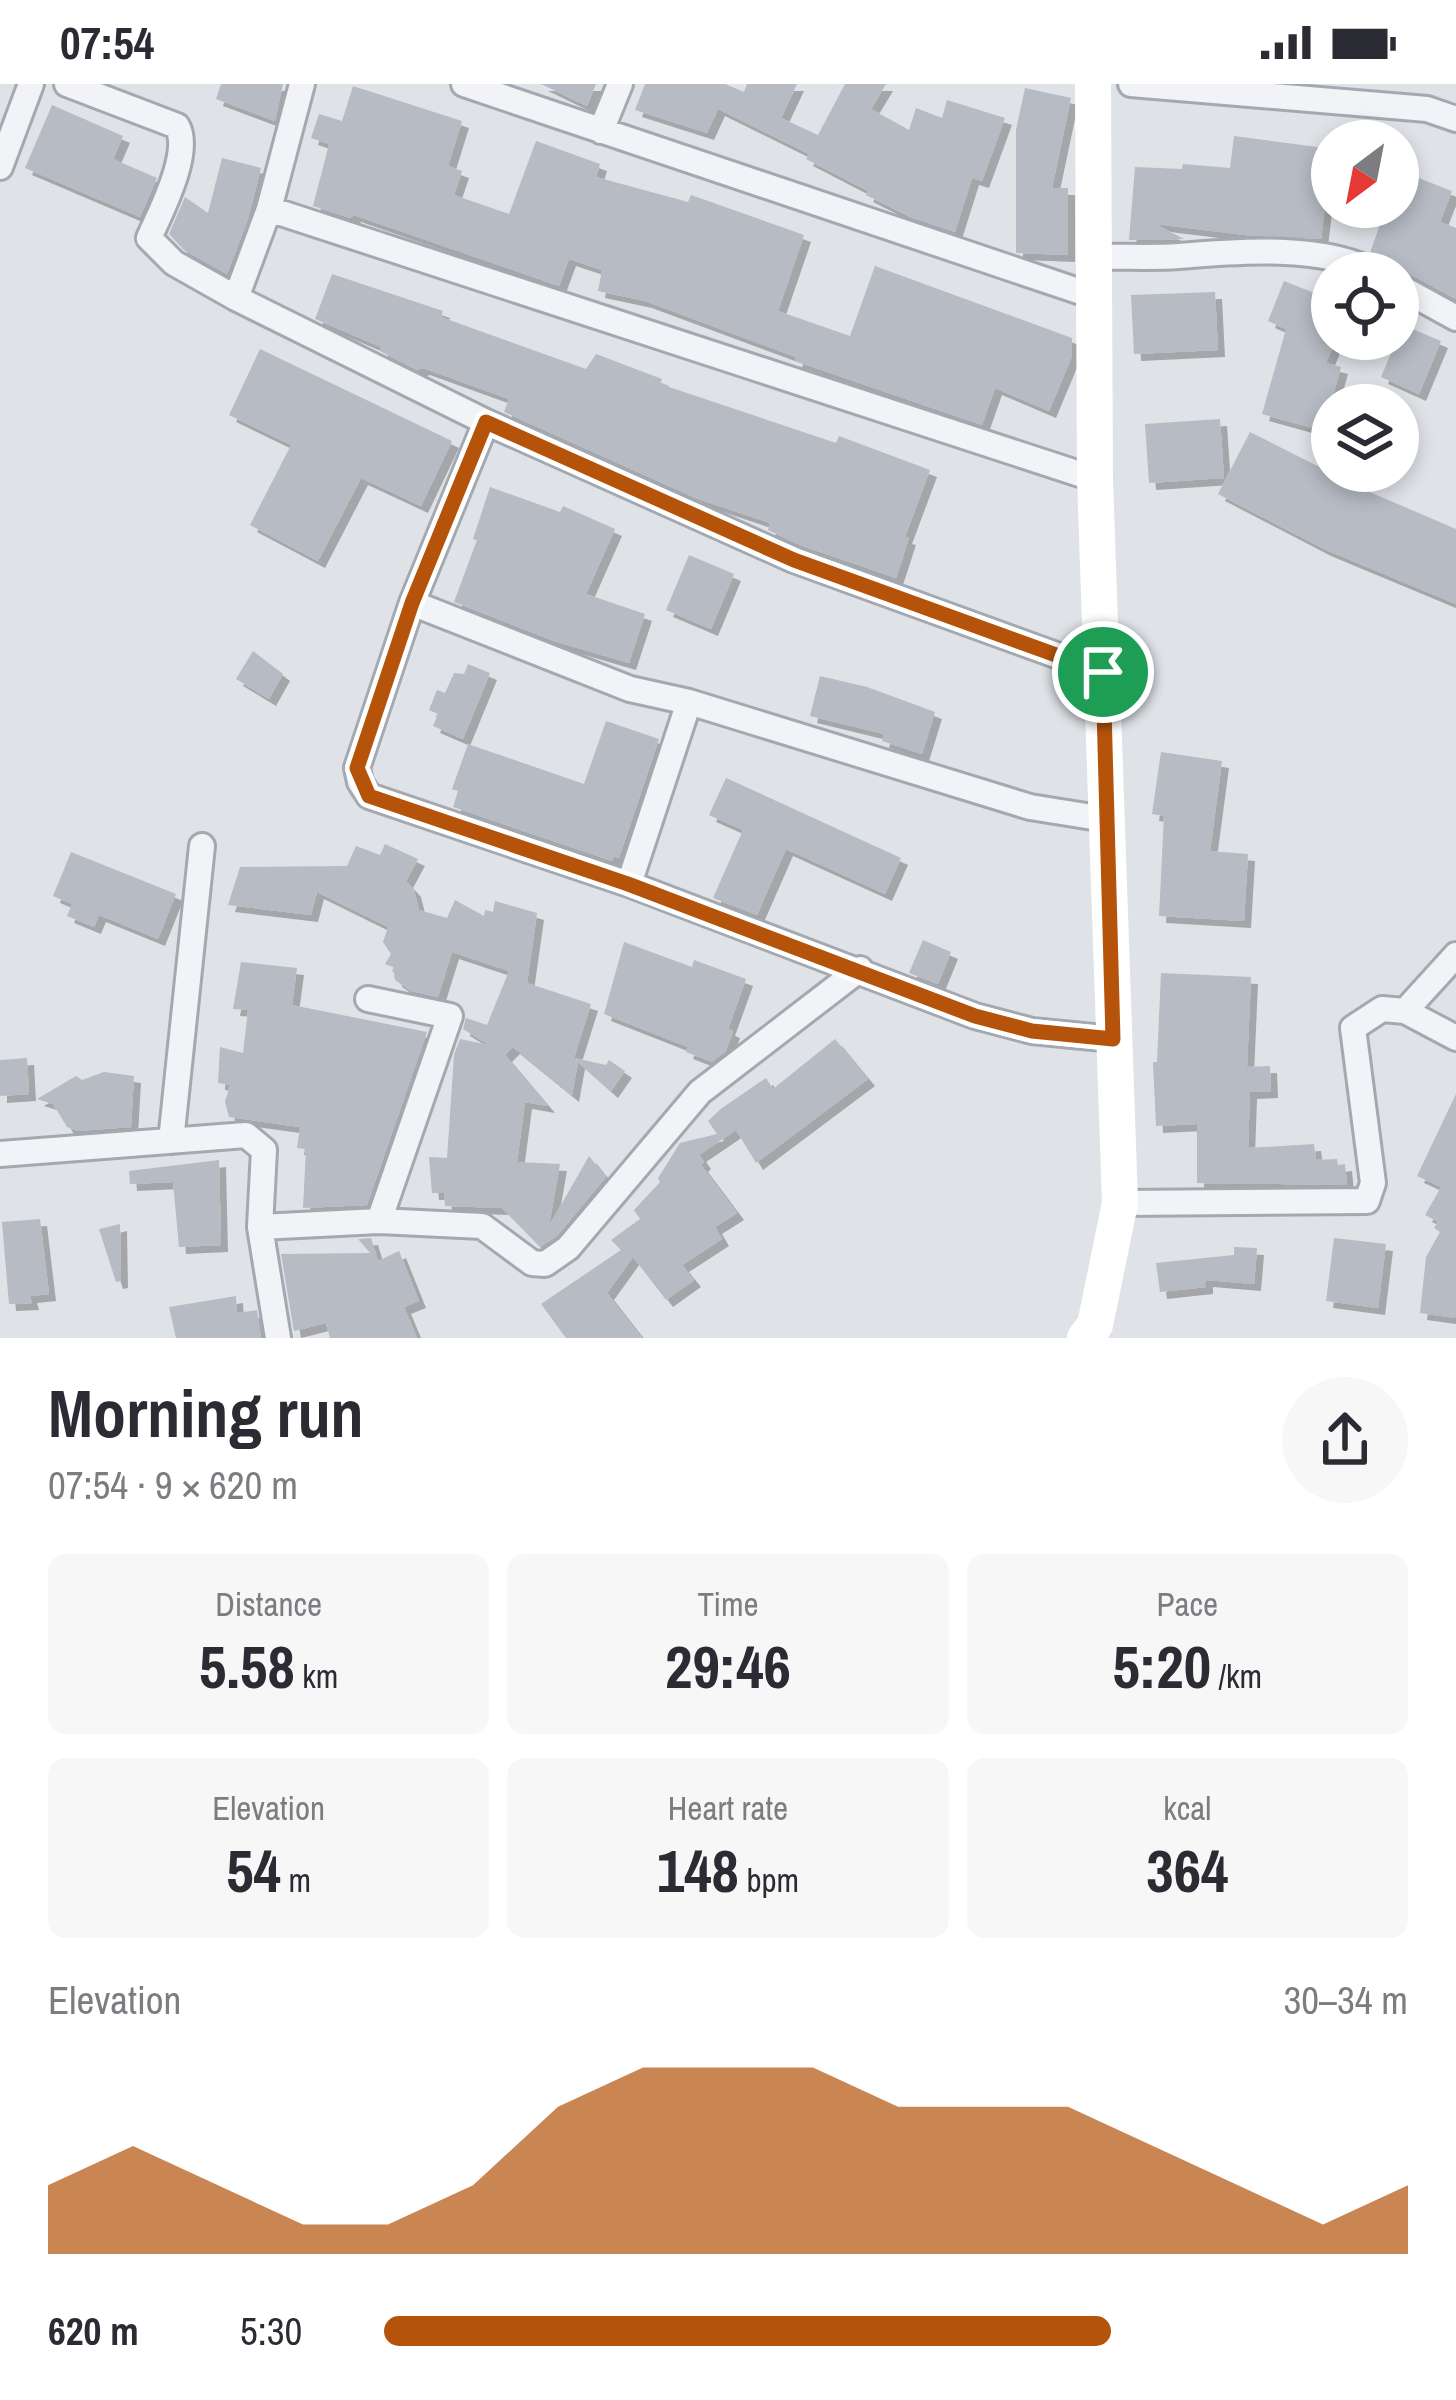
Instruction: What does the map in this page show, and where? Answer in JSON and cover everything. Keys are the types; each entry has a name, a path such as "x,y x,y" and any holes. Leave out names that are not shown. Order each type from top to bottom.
{"street":[{"path":"0,167 5,139 31,84"},
{"path":"67,84 177,126 182,141 170,189 149,238 174,263 486,422 794,560 1103,672"},
{"path":"236,298 269,209 302,84"},
{"path":"464,84 1093,296"},
{"path":"602,131 620,84"},
{"path":"1092,1334 1120,1203 1095,478 1093,84"},
{"path":"1131,84 1427,109 1456,119"},
{"path":"269,209 1095,478"},
{"path":"1092,256 1205,252 1311,255"},
{"path":"1419,298 1456,318"},
{"path":"486,422 412,603 357,768 369,796 628,884 975,1016 1032,1031 1113,1039"},
{"path":"412,603 630,689 689,702 1030,807 1105,819"},
{"path":"628,884 689,702"},
{"path":"171,1141 202,846"},
{"path":"1405,1011 1456,955"},
{"path":"260,1227 379,1220 482,1226 532,1263 545,1264 558,1258 700,1092 860,969"},
{"path":"368,999 450,1016 379,1220"},
{"path":"1120,1203 1366,1201 1373,1183 1353,1028 1382,1009 1405,1011 1456,1038"},
{"path":"0,1154 246,1135 257,1141 264,1150 260,1227 278,1338"}],"building":[{"path":"221,84 283,84 275,121 216,99"},
{"path":"541,84 596,84 587,106"},
{"path":"645,84 725,84 744,92 747,84 797,84 781,118 818,135 845,84 886,84 871,109 909,130 916,108 942,118 947,100 1005,118 982,181 972,178 955,232 866,195 868,191 806,159 809,154 718,109 707,133 635,110"},
{"path":"353,86 462,121 448,166 462,171 454,195 509,214 536,141 600,164 596,177 688,202 691,195 804,235 778,311 850,336 875,266 1072,338 1072,356 1049,411 995,388 982,425 795,361 796,357 645,301 598,291 602,270 569,259 559,286 354,215 350,218 313,206 329,144 311,138 319,114 342,121"},
{"path":"1025,88 1071,98 1052,188 1068,188 1068,255 1016,253 1016,130"},
{"path":"52,105 123,136 113,159 157,178 140,217 25,168"},
{"path":"1234,136 1311,146 1311,228 1322,228 1321,239 1155,224 1184,239 1129,240 1135,167 1230,168"},
{"path":"222,158 261,168 227,274 184,250 169,234 185,197 208,213"},
{"path":"1419,178 1452,191 1440,222 1456,228 1456,299 1419,279 1419,252 1370,252 1379,228 1419,228"},
{"path":"332,274 443,311 441,317 586,369 596,354 662,379 660,384 836,443 839,436 930,470 905,537 909,538 896,578 800,545 768,530 770,523 698,499 504,412 509,399 423,368 417,370 380,351 381,347 315,319"},
{"path":"1284,281 1311,292 1311,360 1327,360 1341,367 1336,384 1311,384 1311,428 1262,414 1286,329 1268,321"},
{"path":"1215,292 1218,350 1134,354 1131,295"},
{"path":"1419,332 1441,341 1419,394 1419,384 1397,384 1381,377 1388,360 1419,360"},
{"path":"260,349 452,441 421,506 361,478 318,561 250,525 291,445 229,415"},
{"path":"1220,419 1224,478 1149,483 1145,424"},
{"path":"1250,432 1311,463 1311,492 1370,492 1456,529 1456,604 1324,549 1218,494"},
{"path":"490,487 560,512 563,506 615,529 586,594 645,614 629,663 554,641 454,602"},
{"path":"689,555 734,574 711,629 666,610"},
{"path":"253,651 283,674 269,699 236,679"},
{"path":"468,664 490,673 463,739 433,726 438,714 429,710 437,690 445,693 454,673 464,674"},
{"path":"820,676 935,712 922,754 882,741 884,734 810,716"},
{"path":"606,721 659,739 619,858 614,856 612,861 453,807 458,791 452,789 468,744 584,784"},
{"path":"1161,752 1222,761 1210,851 1248,854 1244,921 1159,916 1164,816 1152,814"},
{"path":"726,778 901,858 885,894 786,849 757,915 713,898 743,830 709,815"},
{"path":"385,844 418,859 406,881 414,890 419,910 447,918 455,900 484,916 485,910 493,912 495,901 537,913 527,983 591,1004 574,1058 606,1065 609,1060 625,1071 611,1091 578,1062 572,1095 513,1047 505,1055 548,1106 525,1102 517,1162 560,1164 549,1226 589,1156 606,1177 557,1236 540,1247 502,1208 445,1206 444,1193 432,1193 429,1157 447,1158 454,1055 460,1039 489,1045 463,1029 466,1018 487,1025 509,971 452,952 438,997 411,991 395,980 393,967 385,964 391,954 383,942 388,927 317,892 311,915 228,905 240,867 347,866 356,846 380,855"},
{"path":"71,852 176,894 158,939 99,915 94,927 67,916 72,904 53,896"},
{"path":"923,940 951,952 938,984 909,973"},
{"path":"624,942 692,967 694,960 746,979 728,1029 733,1031 726,1051 712,1062 686,1052 688,1047 604,1014"},
{"path":"241,962 297,968 292,1005 427,1032 367,1205 303,1208 306,1149 297,1148 300,1127 229,1117 225,1102 230,1085 218,1083 220,1047 243,1053 248,1010 233,1009"},
{"path":"1161,973 1251,977 1247,1067 1270,1066 1271,1091 1250,1092 1248,1148 1314,1144 1316,1160 1337,1159 1338,1165 1345,1164 1347,1185 1197,1183 1197,1124 1156,1126 1153,1062 1157,1062"},
{"path":"835,1039 868,1079 756,1163 736,1130 699,1155 701,1165 737,1213 715,1227 722,1239 682,1265 694,1280 666,1300 633,1257 607,1293 642,1338 566,1338 541,1304 621,1250 611,1240 640,1219 634,1210 660,1182 658,1178 680,1143 717,1134 708,1121 722,1108 766,1078 773,1089"},
{"path":"27,1058 29,1094 0,1096 0,1060"},
{"path":"104,1072 134,1076 131,1127 78,1131 67,1127 53,1104 37,1099 76,1076 82,1080"},
{"path":"1456,1094 1456,1318 1420,1313 1426,1257 1440,1232 1434,1228 1438,1222 1425,1215 1441,1187 1417,1176"},
{"path":"219,1160 221,1245 179,1247 173,1182 130,1184 129,1171"},
{"path":"40,1219 49,1294 30,1296 32,1303 9,1304 2,1222"},
{"path":"120,1224 121,1281 116,1282 99,1229"},
{"path":"371,1238 378,1261 399,1251 419,1301 404,1307 417,1338 330,1338 326,1323 294,1331 281,1254 370,1253 358,1239"},
{"path":"1334,1238 1386,1244 1378,1308 1326,1301"},
{"path":"1234,1247 1257,1248 1254,1284 1206,1280 1206,1287 1160,1292 1156,1263 1234,1255"},
{"path":"236,1296 237,1313 257,1310 261,1338 176,1338 169,1307"}],"route":[{"path":"486,422 794,560 1103,672 1113,1039 1032,1031 975,1016 628,884 369,796 357,768 412,603 486,422"}]}
